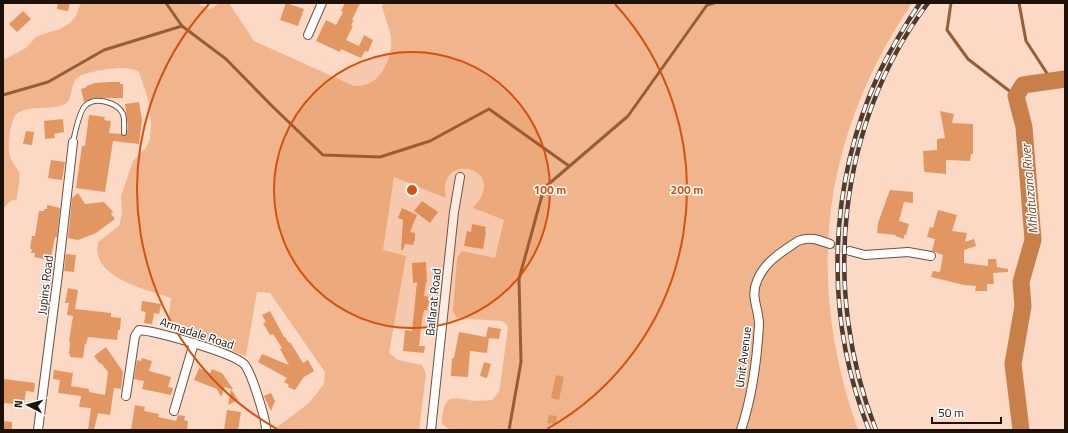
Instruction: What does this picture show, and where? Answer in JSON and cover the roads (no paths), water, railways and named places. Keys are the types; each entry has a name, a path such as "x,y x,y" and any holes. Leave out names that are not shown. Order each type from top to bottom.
{"street":[{"path":"308,35 322,3"},
{"name":"Jupins Road","path":"38,430 73,142"},
{"name":"Ballarat Road","path":"431,430 454,212 460,177"},
{"name":"Unit Avenue","path":"741,430 750,396 757,349 759,321 754,294 759,277 770,260 802,239 816,239 830,244"},
{"path":"850,251 865,255 908,252 931,256"},
{"name":"Armadale Road","path":"126,396 135,336 139,330 149,330 194,343 235,358 243,363 252,379 266,430"},
{"path":"174,411 194,343"}],"lane":[{"path":"73,142 82,111 85,106 91,103 105,102 119,109 123,115 124,133"}],"waterway":[{"path":"166,3 182,26"},
{"path":"509,430 521,362 519,279 544,188 628,116 707,5 714,3"},
{"path":"951,3 947,30 968,59 1016,96"},
{"path":"1019,3 1026,41 1052,81"},
{"path":"3,95 48,82 104,50 182,26 226,59 323,155 380,157 430,141 489,109 569,166"},
{"name":"Mhlatuzana River","path":"1021,430 1013,364 1023,306 1021,282 1033,240 1024,127 1016,96 1023,85 1065,79"}],"tunnel":[{"path":"830,244 850,251"}],"railway":[{"path":"869,430 854,386 844,341 839,295 838,249 842,203 850,158 863,114 880,71 899,36 920,3"},
{"path":"876,430 859,377 848,322 844,266 847,210 857,155 874,101 897,50 928,3"}]}
